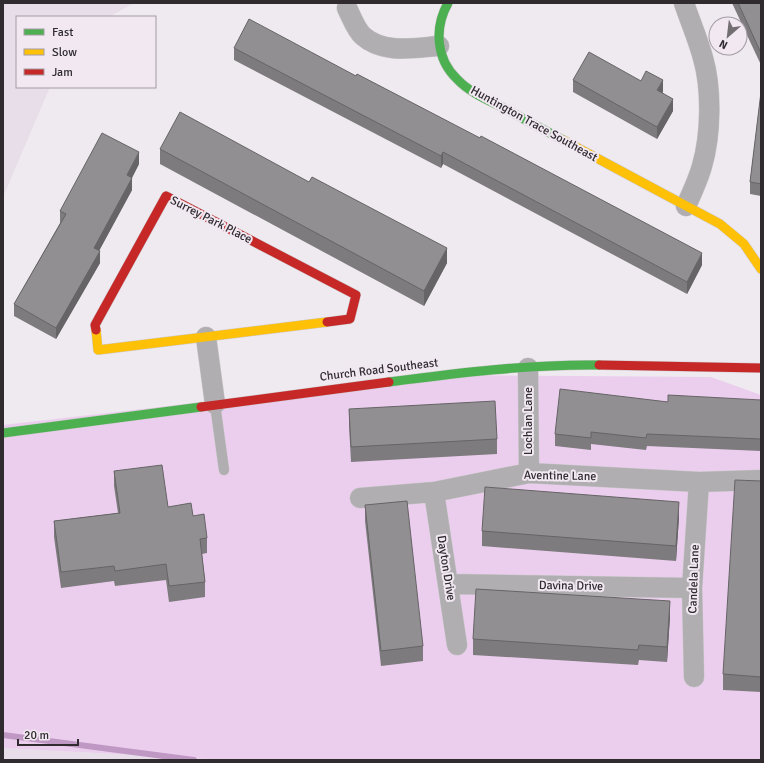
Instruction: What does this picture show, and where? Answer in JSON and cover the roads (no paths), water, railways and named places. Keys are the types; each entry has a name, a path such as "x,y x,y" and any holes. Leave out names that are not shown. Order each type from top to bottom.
{"street":[{"name":"Huntington Trace Southeast","path":"448,3 439,21 439,46 445,63 457,79 472,91 720,224 738,237 750,249 761,269"},
{"path":"684,3 704,58 709,104 707,138 702,165 686,206"},
{"path":"347,8 362,35 379,45 394,48 439,46"},
{"name":"Surrey Park Place","path":"166,196 356,295 350,319 206,337 98,350 95,325 166,196"},
{"path":"206,337 215,404"},
{"name":"Church Road Southeast","path":"3,433 398,379 574,365 761,368"},
{"name":"Lochlan Lane","path":"528,368 529,473"},
{"name":"Aventine Lane","path":"360,498 434,492 529,473 699,482 761,480"},
{"name":"Candela Lane","path":"694,677 692,588 699,482"},
{"name":"Dayton Drive","path":"434,492 457,645"},
{"name":"Davina Drive","path":"449,584 692,588"}],"lane":[{"path":"215,404 224,470"}],"waterway":[{"path":"3,735 194,760"}]}
